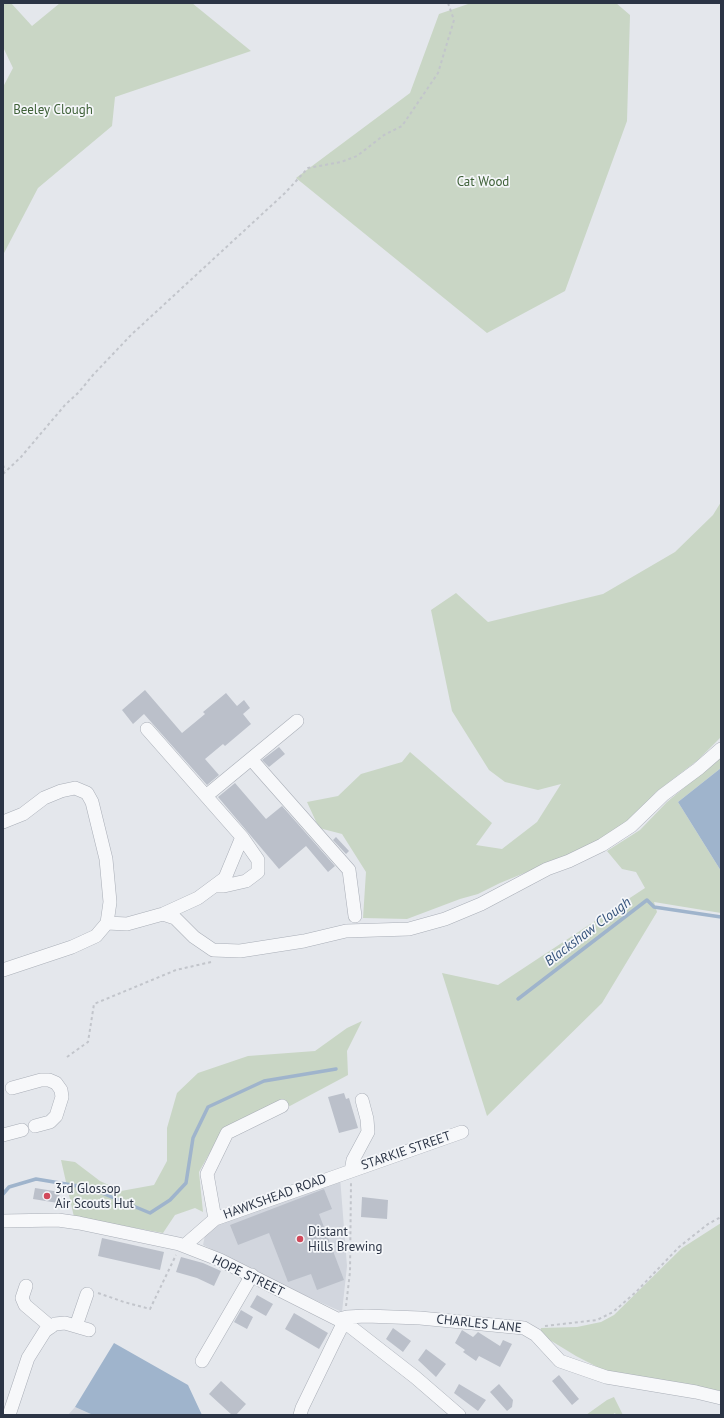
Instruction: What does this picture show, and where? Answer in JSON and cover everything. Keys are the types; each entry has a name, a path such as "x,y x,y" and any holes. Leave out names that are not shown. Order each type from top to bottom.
{"street":[{"path":"206,796 297,721"},
{"path":"147,729 242,837 258,860 258,872 246,881 224,886 213,886"},
{"path":"164,914 175,918 194,937 214,950 240,951 304,941 346,931 409,929 481,904 547,869 569,862 602,845 631,826 663,795 698,769 721,749"},
{"path":"251,760 349,870 355,916"},
{"path":"3,822 23,814 44,798 61,791 75,788 87,793 92,802 106,859 110,902 107,923 96,936 72,947 3,970"},
{"path":"107,923 128,924 164,914 182,906 225,878 242,837"},
{"path":"12,1088 41,1080 49,1080 56,1083 61,1090 62,1097 56,1116 50,1122 35,1126"},
{"path":"351,1171 353,1160 368,1132 367,1119 362,1100"},
{"path":"215,1219 207,1174 227,1133 282,1106"},
{"path":"3,1135 22,1130"},
{"name":"STARKIE STREET","path":"351,1171 462,1132"},
{"name":"HAWKSHEAD ROAD","path":"182,1245 215,1219 351,1171"},
{"name":"HOPE STREET","path":"3,1221 58,1220 182,1245 220,1260 252,1275 304,1304 344,1320 415,1377 459,1415"},
{"path":"202,1361 252,1275"},
{"path":"26,1286 22,1298 24,1305 51,1327"},
{"path":"9,1415 28,1358 45,1331 55,1324 65,1322 83,1328 85,1300"},
{"name":"CHARLES LANE","path":"344,1320 366,1316 420,1318 524,1328 536,1335 560,1361 599,1375 696,1392 721,1398"},
{"path":"300,1415 344,1320"}],"path":[{"path":"3,474 21,457 65,404 79,392 131,335 285,193 308,168 341,162 357,156 384,135 402,126 438,73 454,20 448,3"},
{"path":"3,465 5,471"},
{"path":"67,1057 88,1042 91,1032 94,1004 176,970 205,964 218,959"},
{"path":"344,1320 350,1272 351,1171"},
{"path":"543,1326 597,1320 613,1312 636,1292 679,1247 708,1224 721,1216"},
{"path":"85,1300 89,1290 150,1309 182,1245"}],"shaded area":[{"path":"340,1177 347,1266 342,1312 284,1286 203,1245 205,1235 225,1219"},
{"path":"75,1407 93,1415 68,1415"}],"green space":[{"name":"Beeley Clough","path":"3,3 11,3 32,26 60,3 192,3 251,51 115,97 112,126 38,188 3,255 3,87 13,68 3,47"},
{"name":"Cat Wood","path":"471,3 616,3 630,15 627,121 565,291 487,333 296,178 410,93 439,14"},
{"path":"721,502 721,737 698,760 656,792 636,814 601,840 500,883 478,894 460,899 407,919 363,918 366,872 342,834 319,828 307,802 338,796 361,774 402,762 410,752 492,823 476,845 502,849 537,822 561,784 538,790 505,782 489,770 452,711 431,610 456,593 488,622 603,594 675,552 713,515"},
{"path":"721,757 721,768 678,802 721,871 721,913 654,902 657,912 602,1003 487,1116 442,973 498,985 645,888 636,872 622,869 607,851 640,830 667,802"},
{"path":"362,1021 347,1051 348,1075 288,1107 285,1100 222,1131 199,1172 203,1212 195,1208 175,1215 163,1233 74,1217 61,1160 75,1162 100,1181 121,1191 154,1185 167,1161 167,1128 177,1093 198,1073 248,1056 315,1051 347,1028"},
{"path":"721,1223 721,1391 607,1372 576,1356 540,1334 541,1328 577,1327 601,1322 614,1315 682,1248"},
{"path":"614,1397 623,1415 616,1415 615,1413 612,1415 586,1415 607,1400"}],"water":[{"path":"721,768 721,871 678,802"},
{"path":"114,1343 188,1385 202,1415 93,1415 75,1407"}],"building":[{"path":"145,690 182,733 205,714 203,712 226,693 237,706 244,700 250,708 243,714 251,724 225,746 223,744 205,759 219,775 207,785 144,714 133,724 122,710"},
{"path":"279,747 285,754 269,767 262,760"},
{"path":"235,783 266,819 282,806 335,866 328,872 306,846 279,869 218,797"},
{"path":"336,837 349,851 346,854 333,840"},
{"path":"344,1093 346,1099 349,1098 358,1128 339,1133 328,1097"},
{"name":"3rd Glossop Air Scouts Hut","path":"35,1188 60,1192 58,1203 33,1199"},
{"name":"Distant Hills Brewing","path":"324,1189 332,1209 319,1214 344,1280 317,1290 311,1274 288,1282 269,1233 238,1245 230,1225"},
{"path":"362,1197 388,1200 387,1219 361,1217"},
{"path":"102,1238 164,1252 160,1270 98,1256"},
{"path":"181,1257 203,1263 221,1271 214,1286 197,1278 176,1272"},
{"path":"257,1295 273,1304 266,1316 250,1307"},
{"path":"241,1310 253,1317 247,1329 234,1322"},
{"path":"294,1313 328,1333 319,1349 285,1329"},
{"path":"393,1328 411,1341 403,1352 386,1339"},
{"path":"462,1330 473,1337 478,1332 500,1346 503,1340 512,1344 500,1367 479,1356 476,1361 463,1352 465,1350 455,1343"},
{"path":"426,1349 446,1364 436,1377 418,1360"},
{"path":"559,1375 579,1399 572,1405 552,1381"},
{"path":"221,1381 246,1404 236,1415 232,1415 209,1394"},
{"path":"459,1384 486,1400 478,1411 454,1393"},
{"path":"499,1384 513,1400 512,1407 507,1411 490,1392"}],"waterway":[{"name":"Blackshaw Clough","path":"518,999 647,900 654,907 721,917"},
{"name":"Blackshaw Clough","path":"3,1194 9,1187 36,1179 90,1188 150,1213 170,1200 186,1183 193,1138 208,1107 264,1081 336,1069"}],"place":[{"name":"3rd Glossop Air Scouts Hut","path":"47,1196"},
{"name":"Distant Hills Brewing","path":"300,1239"}]}
